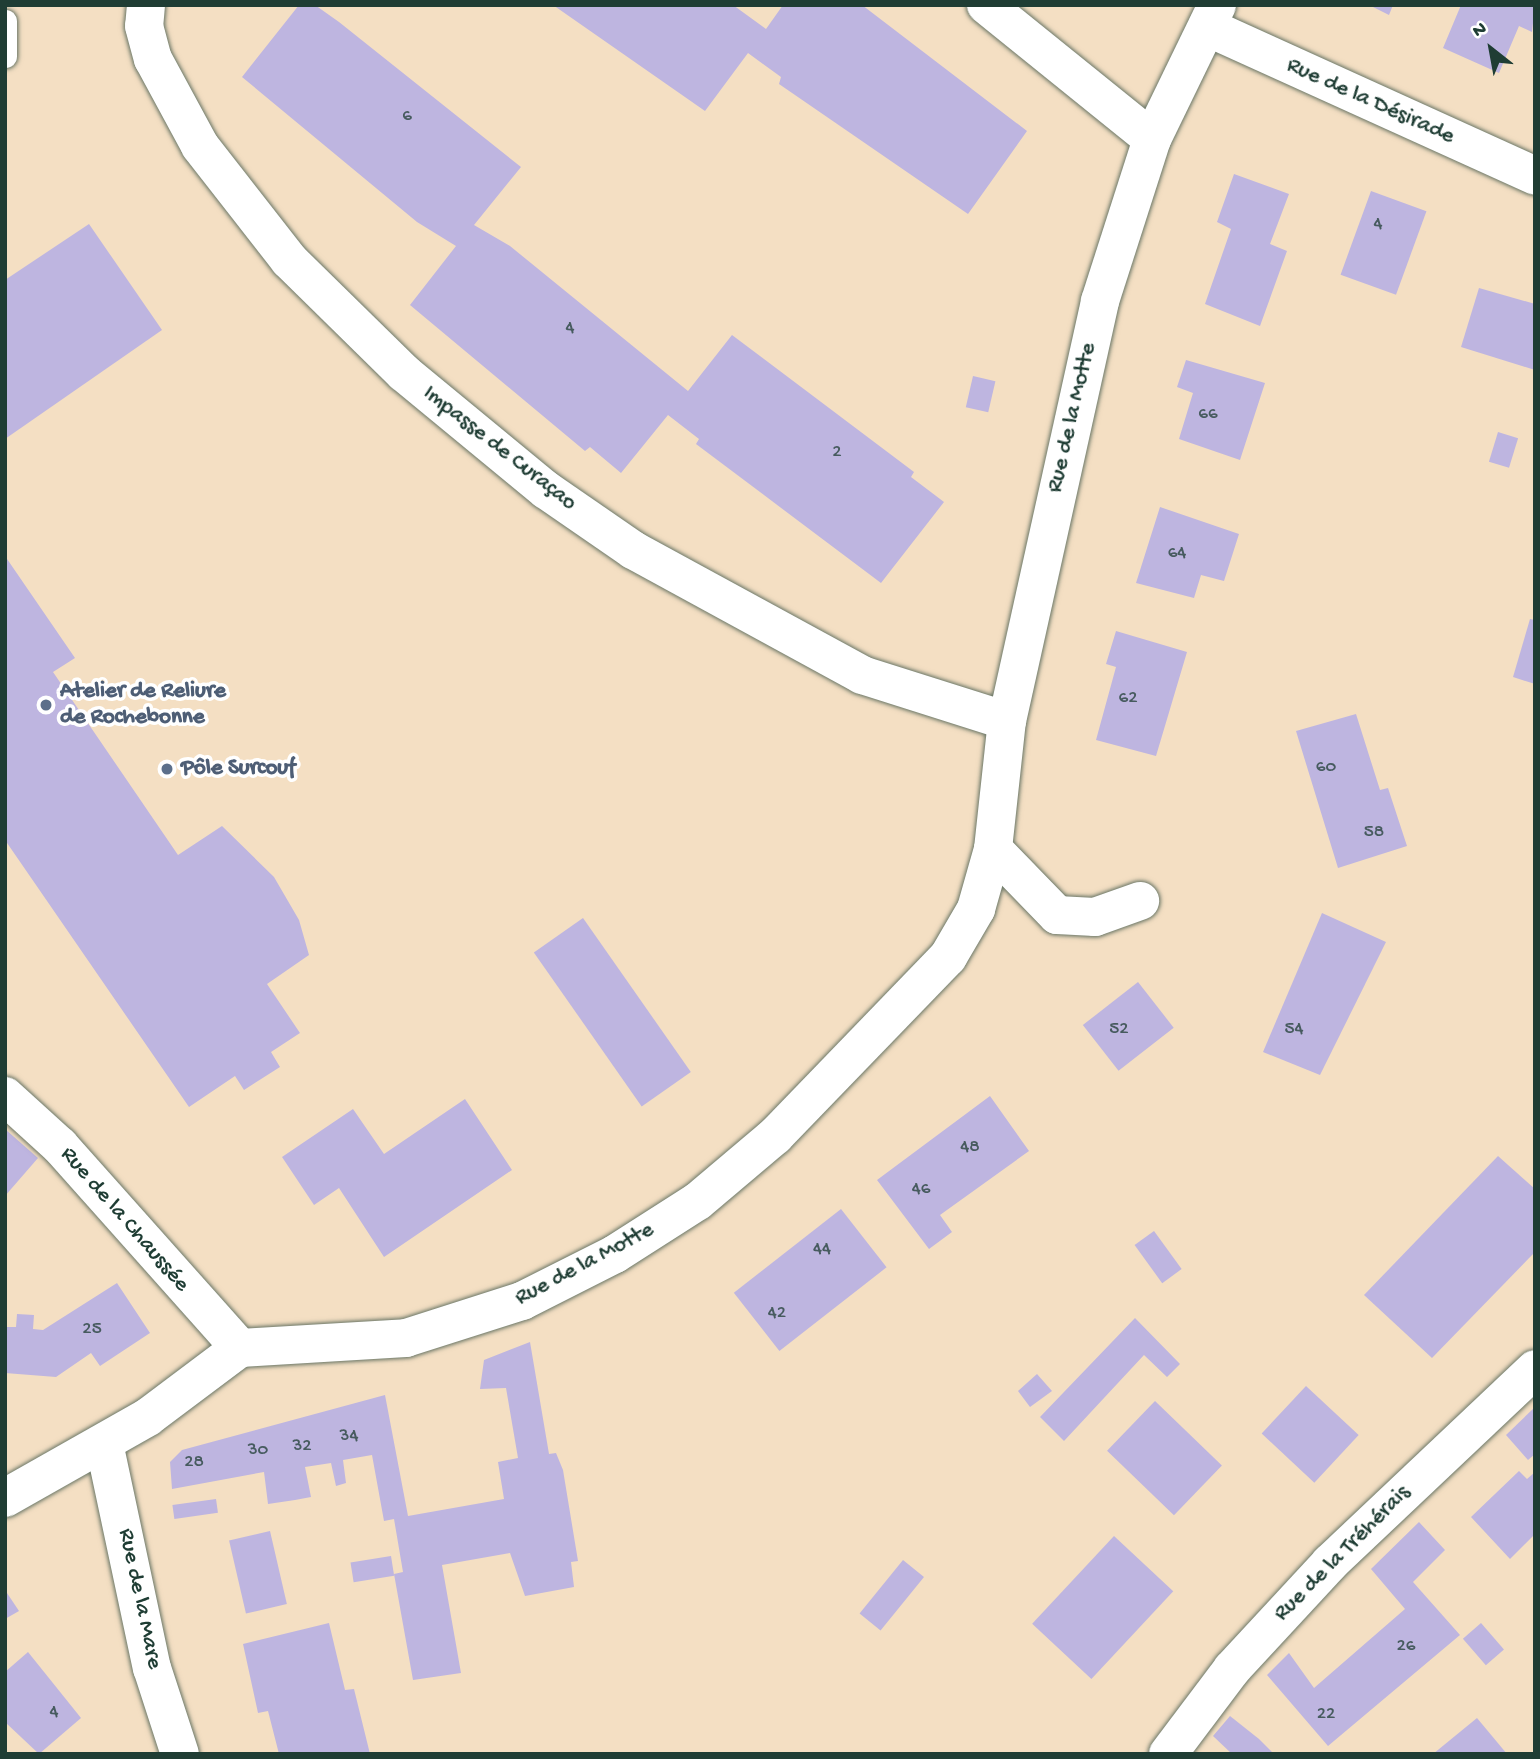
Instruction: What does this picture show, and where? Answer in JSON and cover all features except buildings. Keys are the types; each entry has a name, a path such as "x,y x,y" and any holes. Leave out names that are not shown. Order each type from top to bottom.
{"street":[{"name":"Impasse de Curaçao","path":"146,5 144,26 153,59 200,146 289,260 404,373 546,490 645,556 862,675 1007,721"},
{"path":"986,5 1152,139"},
{"name":"Rue de la Motte","path":"240,1348 406,1338 522,1301 615,1254 698,1201 775,1136 948,957 976,909 993,849 1007,721 1100,300 1152,139 1212,16"},
{"name":"Rue de la Désirade","path":"1212,16 1535,176"},
{"path":"993,849 1057,915 1094,918 1140,901"},
{"name":"Rue de la Chaussée","path":"5,1096 60,1146 240,1348"},
{"path":"5,1498 104,1443 240,1348"},
{"name":"Rue de la Tréhérais","path":"1168,1754 1232,1669 1330,1563 1535,1369"},
{"name":"Rue de la Mare","path":"104,1443 166,1747"}],"lane":[{"path":"5,21 5,57"}],"place":[{"name":"Atelier de Reliure de Rochebonne","path":"46,705"},
{"name":"Pôle Surcouf","path":"167,769"}]}
